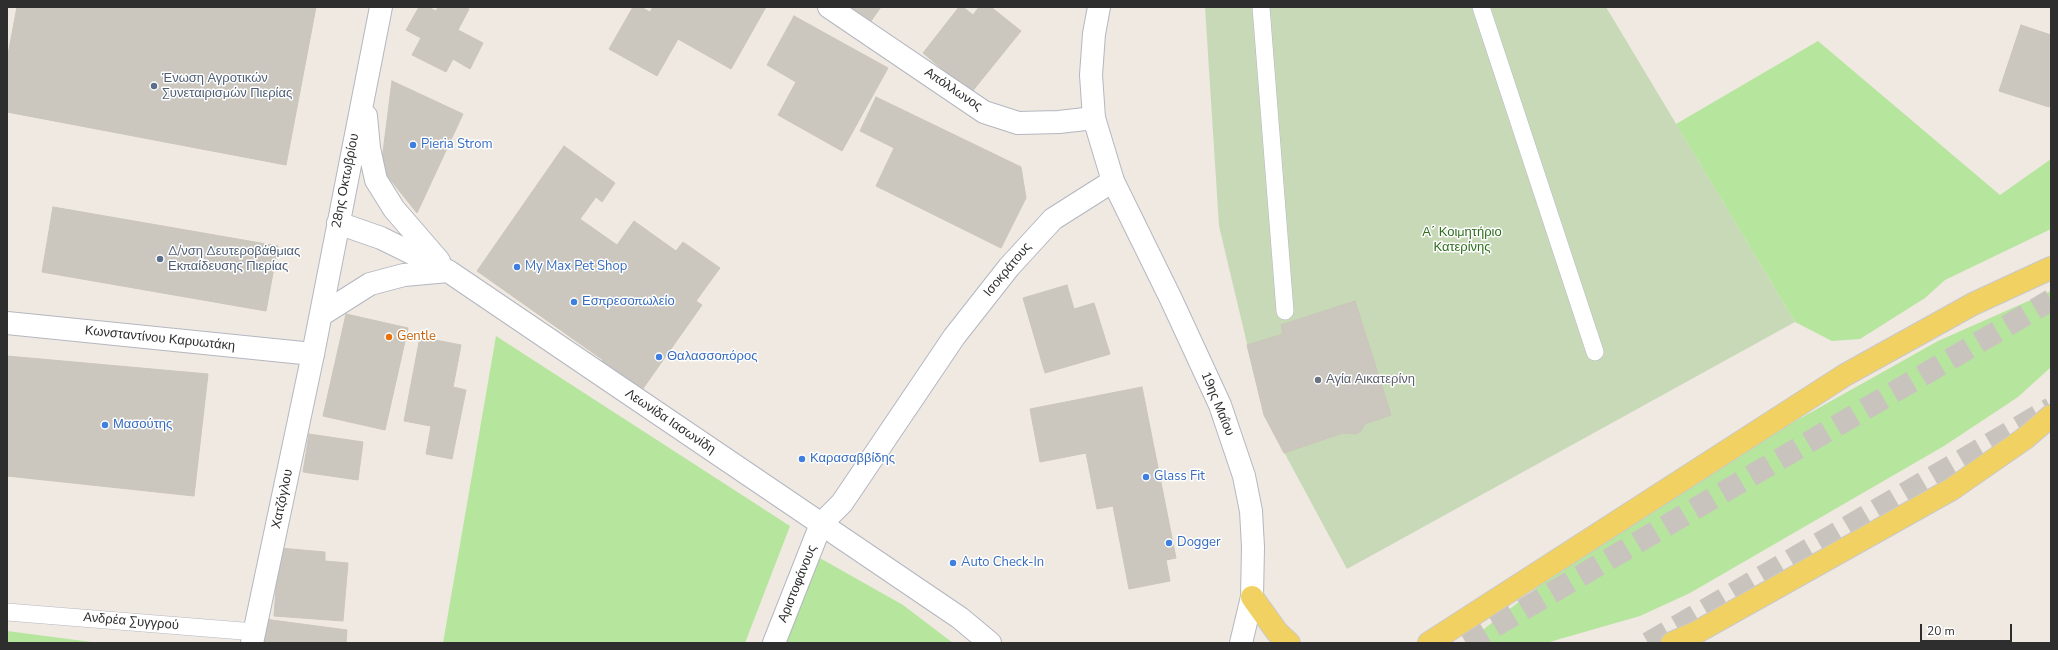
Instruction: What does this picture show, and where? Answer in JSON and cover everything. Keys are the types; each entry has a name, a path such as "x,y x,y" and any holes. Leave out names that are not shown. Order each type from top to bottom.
{"main road":[{"path":"1429,643 1845,375 1973,304 2051,268"},
{"path":"1672,643 1697,632 1952,489 2024,438 2051,416"},
{"path":"1252,597 1277,632 1289,643"}],"street":[{"name":"28ης Οκτωβρίου","path":"313,354 381,7"},
{"name":"Απόλλωνος","path":"829,7 984,112 1018,123 1059,122 1094,118"},
{"path":"1099,7 1094,34 1091,75 1094,118 1112,181"},
{"path":"364,92 369,148 376,180 394,209 448,271"},
{"name":"Ισοκράτους","path":"821,524 842,503 954,337 1009,267 1053,220 1112,181"},
{"name":"19ης Μαΐου","path":"1112,181 1171,299 1220,405 1244,476 1251,511 1253,547 1252,597 1241,643"},
{"name":"Λεωνίδα Ιασωνίδη","path":"338,223 381,238 448,271 960,618 990,643"},
{"path":"321,315 370,284 404,275 448,271"},
{"name":"Κωνσταντίνου Καρυωτάκη","path":"7,323 313,354"},
{"name":"Χατζόγλου","path":"253,637 313,354"},
{"name":"Αριστοφάνους","path":"774,643 821,524"}],"lane":[{"path":"1261,7 1284,311"},
{"path":"1481,7 1595,352"},
{"name":"Ανδρέα Συγγρού","path":"7,612 253,637"}],"green space":[{"name":"Α΄ Κοιμητήριο Κατερίνης","path":"1205,7 1606,7 1795,322 1347,569 1264,415 1219,226"},
{"path":"1818,41 2000,195 2051,159 2051,229 1945,280 1925,298 1860,339 1832,341 1795,322 1676,124"},
{"path":"2051,291 2051,367 2018,397 1944,446 1690,593 1640,616 1546,643 1466,643 1552,576 1742,451 1938,341"},
{"path":"496,336 790,526 745,643 443,643"},
{"path":"818,557 903,605 953,643 782,643"},
{"path":"7,631 99,643 7,643"}],"building":[{"name":"Ένωση Αγροτικών Συνεταιρισμών Πιερίας","path":"17,7 316,7 286,165 7,112 7,60"},
{"path":"419,7 428,7 436,11 438,7 465,7 469,9 458,30 483,43 470,69 453,59 446,72 412,55 421,38 406,30"},
{"path":"633,7 641,7 650,12 653,7 766,7 731,69 678,39 657,76 609,49"},
{"path":"850,7 881,7 871,21"},
{"path":"959,7 963,7 973,15 979,7 991,7 1021,31 971,93 923,53"},
{"path":"794,16 888,68 842,151 778,115 796,82 767,65"},
{"path":"2021,25 2051,35 2051,102 2049,107 1999,91"},
{"path":"392,81 463,114 417,213 381,168"},
{"path":"876,97 1021,167 1026,198 1001,248 876,186 894,148 860,131"},
{"path":"564,146 615,183 602,202 596,197 580,219 617,245 634,221 676,251 683,242 720,268 696,301 702,305 642,390 602,361 603,360 477,271"},
{"name":"Δ/νση Δευτεροβάθμιας Εκπαίδευσης Πιερίας","path":"53,207 278,246 266,311 42,272"},
{"path":"1067,285 1074,309 1094,303 1110,354 1045,373 1023,298"},
{"name":"Αγία Αικατερίνη","path":"1355,301 1391,415 1365,424 1361,431 1356,434 1343,433 1284,453 1264,415 1247,345 1283,334 1281,325"},
{"path":"346,314 408,328 385,430 323,416"},
{"path":"420,337 461,345 453,387 466,390 452,459 426,454 431,426 404,421"},
{"name":"Μασούτης","path":"7,356 208,374 194,496 7,476"},
{"path":"1142,387 1176,558 1166,560 1170,581 1129,589 1113,506 1097,509 1086,453 1040,462 1030,409"},
{"path":"309,434 363,442 358,480 303,472"},
{"path":"279,548 325,552 325,561 348,563 343,621 274,616"},
{"path":"264,619 347,630 346,643 261,643"}],"tunnel":[{"path":"1466,643 2051,300"},
{"path":"1648,643 2051,408"}],"place":[{"name":"Ένωση Αγροτικών Συνεταιρισμών Πιερίας","path":"154,86"},
{"name":"Pieria Strom","path":"413,145"},
{"name":"Δ/νση Δευτεροβάθμιας Εκπαίδευσης Πιερίας","path":"160,259"},
{"name":"My Max Pet Shop","path":"517,267"},
{"name":"Εσπρεσοπωλείο","path":"574,302"},
{"name":"Gentle","path":"389,337"},
{"name":"Θαλασσοπόρος","path":"659,357"},
{"name":"Αγία Αικατερίνη","path":"1318,380"},
{"name":"Μασούτης","path":"105,425"},
{"name":"Καρασαββίδης","path":"802,459"},
{"name":"Glass Fit","path":"1146,477"},
{"name":"Dogger","path":"1169,543"},
{"name":"Auto Check-In","path":"953,563"}]}
